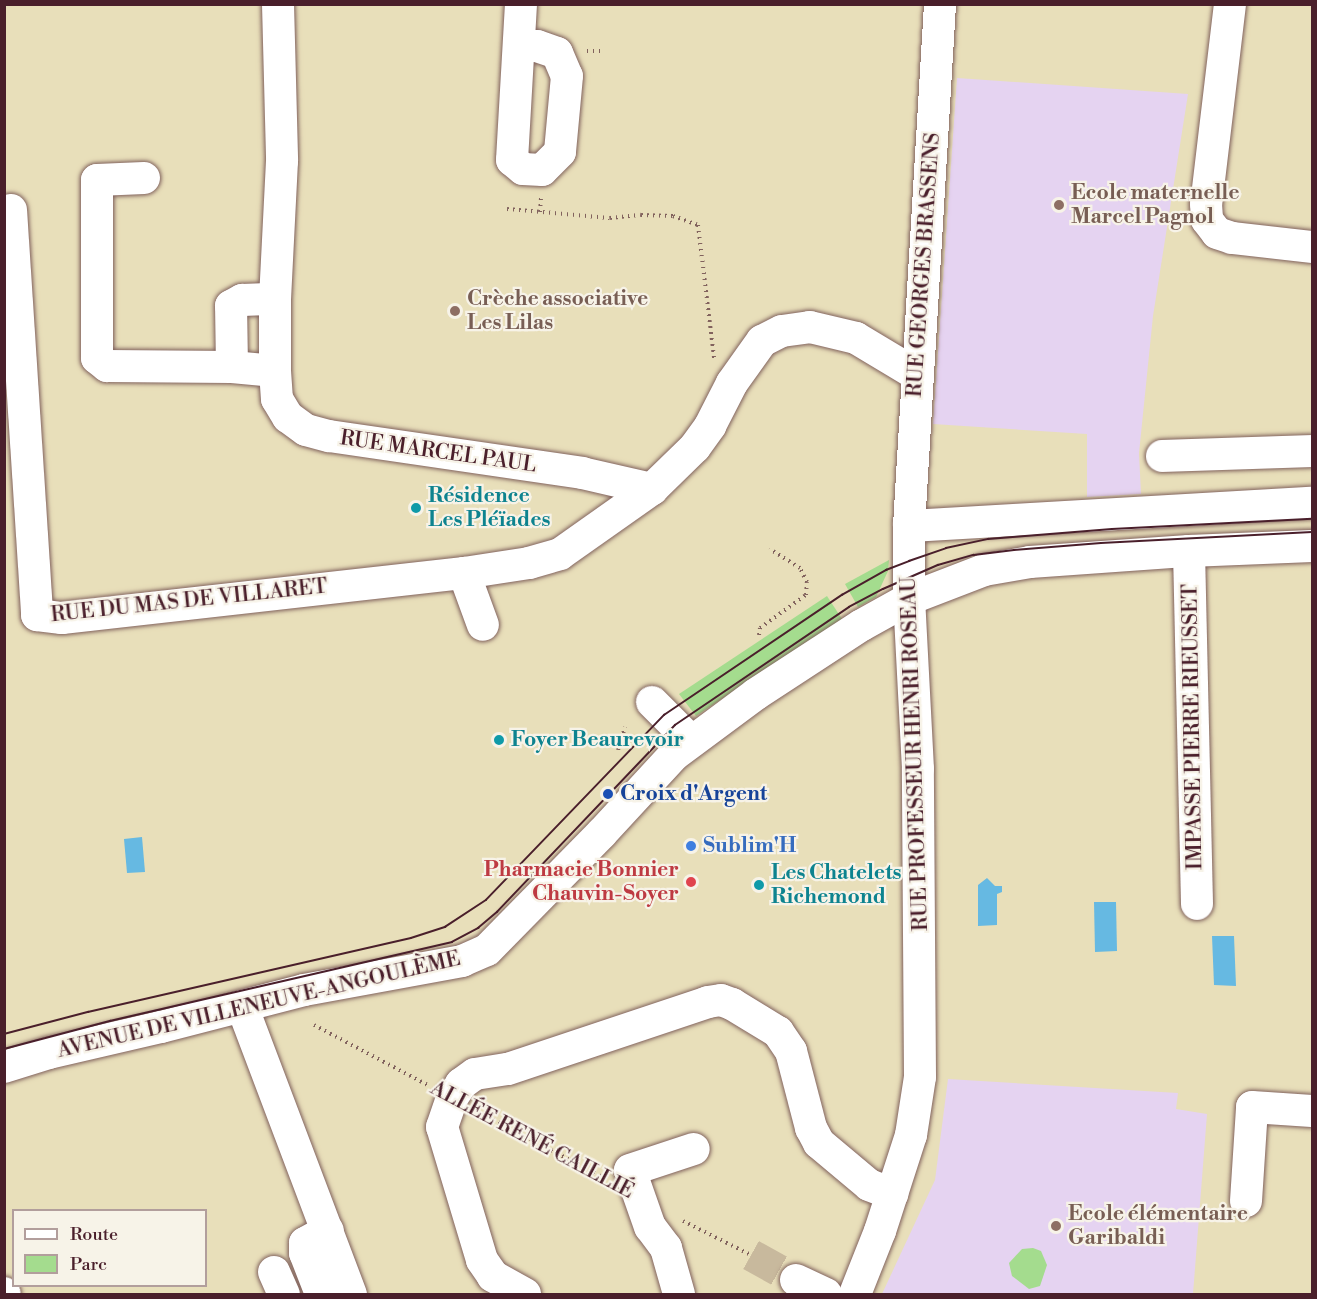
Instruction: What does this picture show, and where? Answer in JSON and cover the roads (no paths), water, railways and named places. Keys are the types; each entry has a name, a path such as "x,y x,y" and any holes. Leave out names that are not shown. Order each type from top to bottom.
{"street":[{"name":"RUE MARCEL PAUL","path":"278,4 282,161 275,298 275,371 277,399 288,417 306,430 328,436 582,473 652,489"},
{"path":"519,46 521,4"},
{"name":"RUE GEORGES BRASSENS","path":"909,526 916,374 940,4"},
{"path":"1230,4 1206,204 1207,220 1217,233 1232,238 1312,246"},
{"path":"144,178 97,180 97,358 107,366 232,367 275,371"},
{"name":"RUE DU MAS DE VILLARET","path":"10,210 37,615 62,618 464,573 529,563 560,554 652,489"},
{"path":"232,367 231,306 242,300 275,298"},
{"path":"652,489 695,447 710,426 732,383 762,341 782,331 810,327 856,338 916,374"},
{"path":"1162,456 1312,451"},
{"path":"909,526 1312,503"},
{"name":"RUE PROFESSEUR HENRI ROSEAU","path":"855,1294 911,1135 922,1054 918,769 909,599 909,526"},
{"name":"AVENUE DE VILLENEUVE-ANGOULÈME","path":"4,1067 49,1053 304,990 462,961 488,950 602,834 674,755 765,687 862,625 909,599 984,570 1030,562 1189,551 1312,546"},
{"name":"IMPASSE PIERRE RIEUSSET","path":"1189,551 1197,904"},
{"path":"464,573 483,626"},
{"path":"652,702 691,741"},
{"path":"525,1294 493,1276 482,1260 442,1127 452,1098 461,1084 475,1074 508,1069 721,1000 768,1025 787,1041 811,1128 819,1143 869,1185 892,1194"},
{"path":"242,1006 351,1294"},
{"path":"1246,1201 1252,1107 1312,1111"},
{"path":"679,1294 666,1248 650,1227 630,1170 694,1149"},
{"path":"321,1294 305,1253 305,1243 328,1230"},
{"path":"796,1280 826,1294"}],"water":[{"path":"142,837 145,872 127,873 124,839"},
{"path":"987,878 995,886 1002,886 1002,892 997,894 997,925 978,926 978,885"},
{"path":"1094,902 1116,902 1117,951 1095,952"},
{"path":"1212,936 1234,936 1236,986 1214,985"}],"tunnel":[{"path":"751,1255 796,1280"}],"tram line":[{"path":"4,1034 88,1012 411,938 445,927 486,900 664,715 842,595 886,570 946,548 988,539 1112,529 1312,519"},
{"path":"4,1049 110,1021 452,942 478,928 497,912 675,725 849,607 938,565 974,555 1014,550 1312,532"}],"place":[{"name":"Ecole maternelle Marcel Pagnol","path":"1059,205"},
{"name":"Crèche associative Les Lilas","path":"455,311"},
{"name":"Résidence Les Pléïades","path":"416,508"},
{"name":"Foyer Beaurevoir","path":"499,740"},
{"name":"Croix d'Argent","path":"608,794"},
{"name":"Sublim'H","path":"691,846"},
{"name":"Pharmacie Bonnier Chauvin-Soyer","path":"691,882"},
{"name":"Les Chatelets Richemond","path":"759,885"},
{"name":"Ecole élémentaire Garibaldi","path":"1056,1226"}]}
